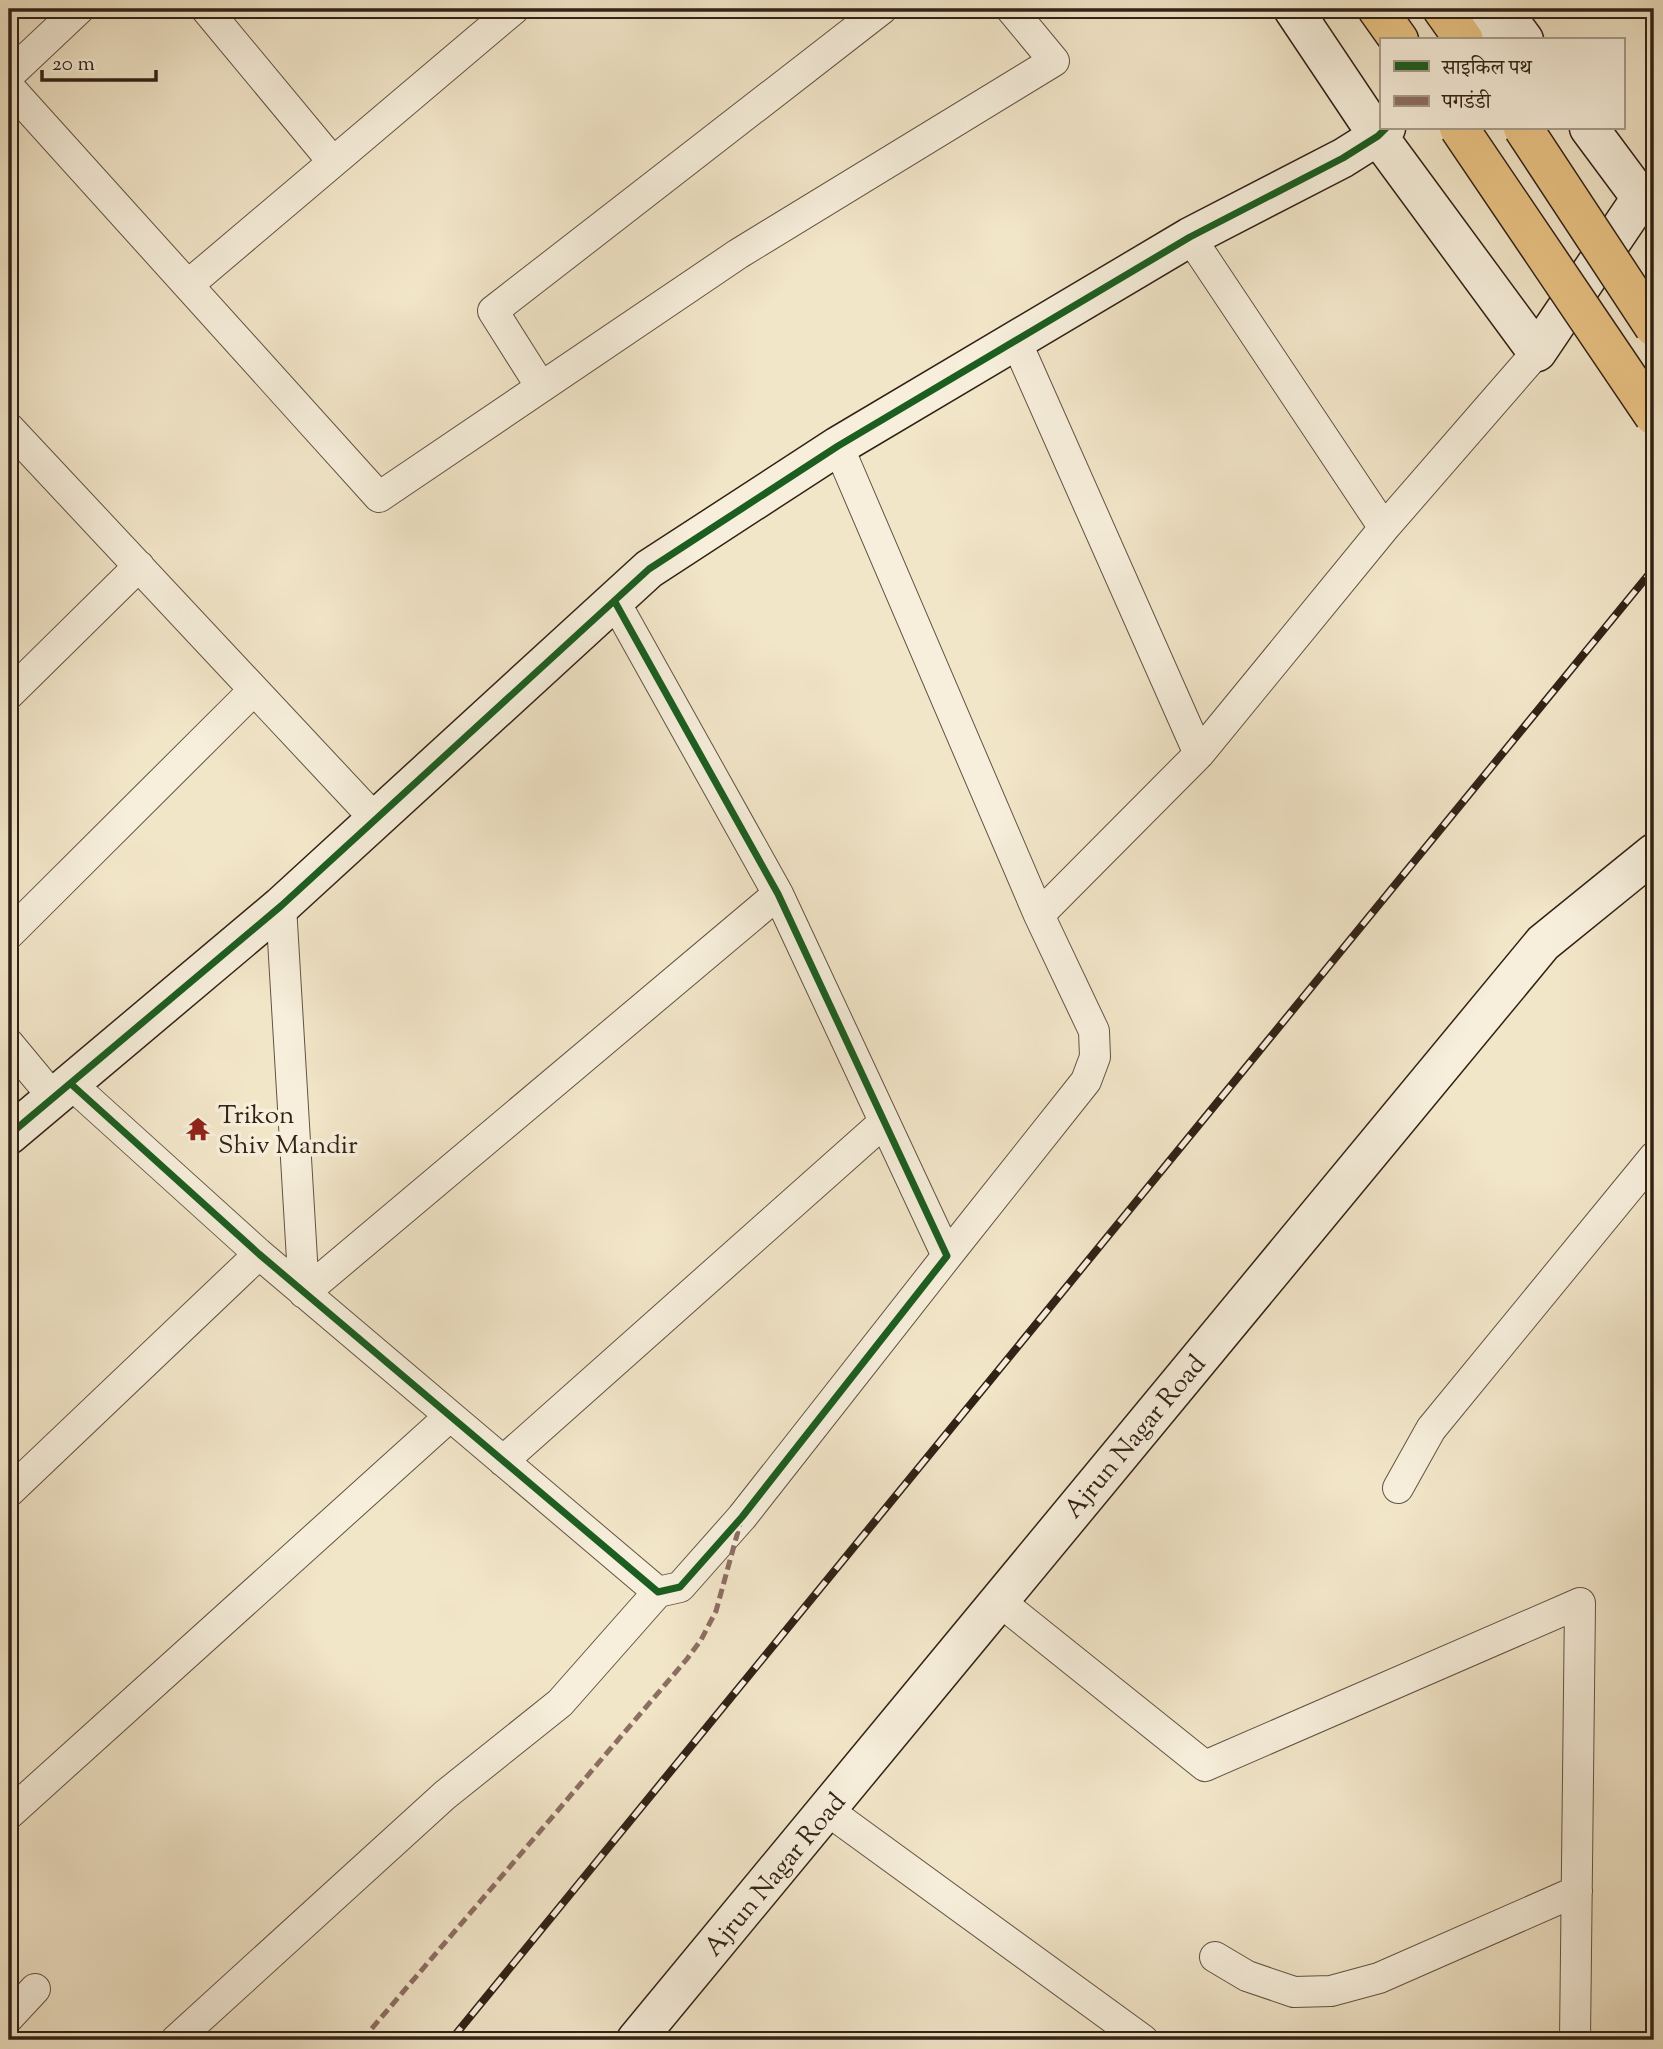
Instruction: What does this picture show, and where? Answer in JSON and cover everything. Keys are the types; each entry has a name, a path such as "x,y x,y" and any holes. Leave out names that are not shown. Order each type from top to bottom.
{"main road":[{"path":"1377,9 1398,38"},
{"path":"1442,9 1463,38"},
{"path":"1460,130 1654,416"},
{"path":"1524,130 1654,327"}],"street":[{"path":"9,75 79,9"},
{"path":"206,9 333,162"},
{"path":"188,285 514,9"},
{"path":"541,387 493,311 882,9"},
{"path":"1293,9 1380,129"},
{"path":"9,87 379,497 738,254 1054,61 1014,10"},
{"path":"1478,38 1508,17"},
{"path":"1039,915 1199,754 1384,528 1537,352 1648,190 1591,130"},
{"path":"9,1135 281,906 649,569 838,446 1190,237 1343,159 1382,132 1537,352"},
{"path":"1190,237 1384,528"},
{"path":"1016,341 1199,754"},
{"path":"9,428 376,820"},
{"path":"176,2040 445,1795 560,1703 658,1592 681,1587 742,1517 1086,1081 1095,1057 1094,1031 1039,915 838,446"},
{"path":"9,694 139,566"},
{"path":"615,602 778,894 947,1256"},
{"path":"9,934 254,690"},
{"name":"Ajrun Nagar Road","path":"636,2040 1543,943 1654,853"},
{"path":"304,1293 778,894"},
{"path":"281,906 304,1293"},
{"path":"9,1044 658,1592"},
{"path":"503,1461 883,1123"},
{"path":"1398,1488 1431,1429 1654,1157"},
{"path":"9,1492 259,1254"},
{"path":"9,1814 449,1417"},
{"path":"998,1600 1205,1766 1580,1603 1575,2040"},
{"path":"827,1810 1143,2040"},
{"path":"1215,1957 1247,1976 1294,1992 1331,1991 1379,1978 1577,1891"},
{"path":"9,2017 35,1989"}],"railway":[{"path":"451,2040 1654,568"}],"marked path":[{"path":"362,2040 701,1640 716,1611 740,1524"}],"cycle path":[{"path":"9,1135 281,906 649,569 838,446 1190,237 1343,158 1384,130"},
{"path":"71,1084 259,1254 658,1592 680,1587 742,1517 947,1256 778,894 615,602"}],"place":[{"name":"Trikon Shiv Mandir","path":"198,1129"}]}
